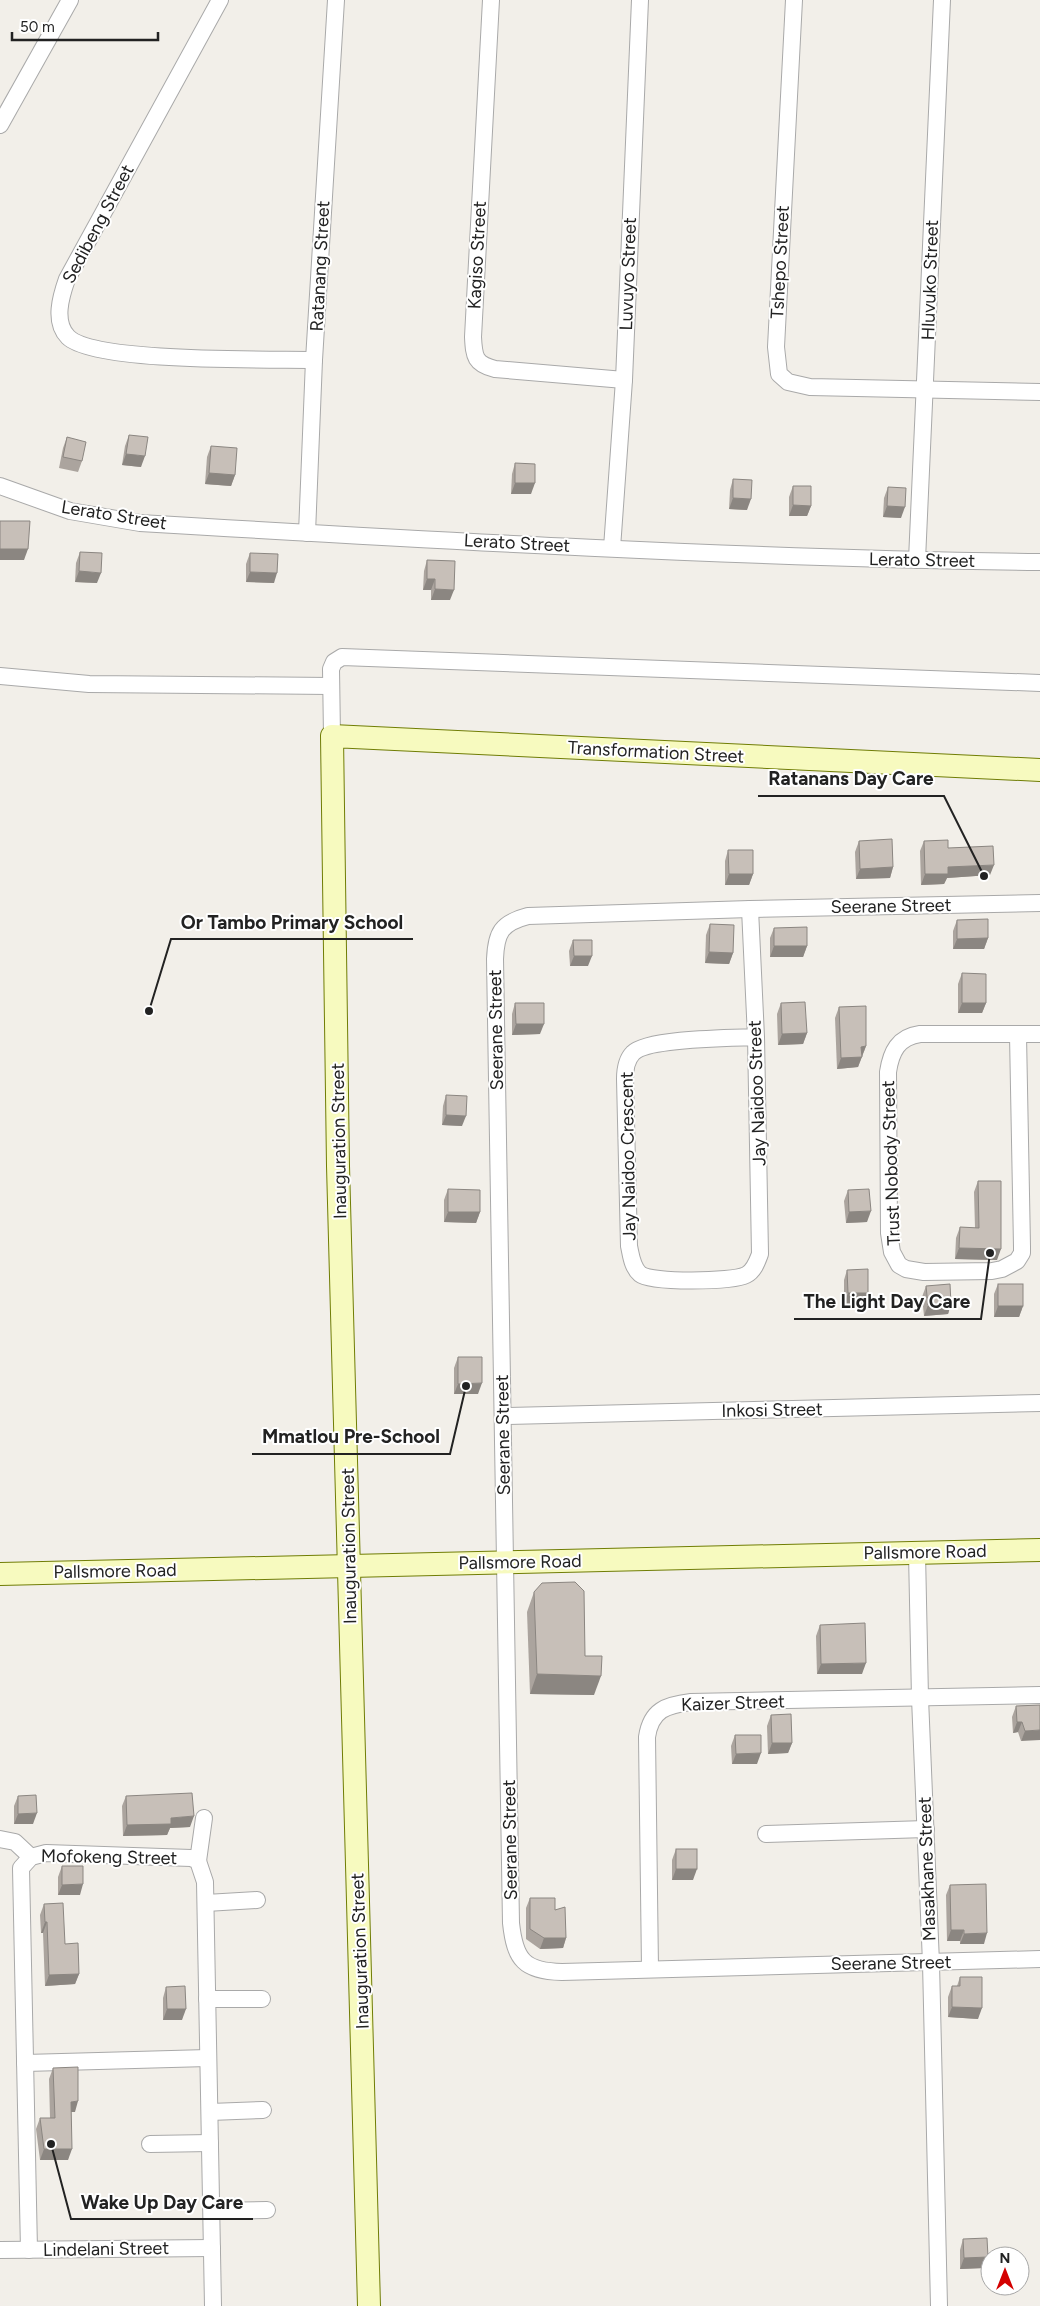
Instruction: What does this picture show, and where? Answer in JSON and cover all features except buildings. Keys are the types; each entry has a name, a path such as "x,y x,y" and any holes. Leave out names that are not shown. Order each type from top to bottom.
{"street":[{"path":"0,125 70,0"},
{"name":"Sedibeng Street","path":"220,0 67,279 59,309 60,326 67,336 78,345 116,353 314,360"},
{"name":"Ratanang Street","path":"307,533 314,360 336,0"},
{"name":"Kagiso Street","path":"491,0 473,338 477,360 484,366 495,369 624,380"},
{"name":"Luvuyo Street","path":"612,548 624,380 640,0"},
{"name":"Tshepo Street","path":"794,0 776,346 779,374 788,382 810,387 926,388"},
{"name":"Hluvuko Street","path":"917,560 942,0"},
{"path":"926,388 1040,392"},
{"name":"Lerato Street","path":"0,486 70,511 140,523 612,548 917,560 1040,562"},
{"name":"Inauguration Street","path":"369,2306 338,1157 332,666 338,658 346,657 1040,683"},
{"path":"0,676 88,684 331,686"},
{"name":"Transformation Street","path":"332,736 1040,770"},
{"name":"Seerane Street","path":"1040,903 750,908 528,916 515,919 504,926 499,934 495,959 511,1923 515,1949 527,1966 549,1972 1040,1959"},
{"name":"Jay Naidoo Street","path":"748,1274 757,1263 761,1243 756,1037 750,908"},
{"name":"Trust Nobody Street","path":"1018,1035 1022,1247 1020,1258 1011,1266 992,1271 924,1272 906,1269 895,1260 889,1233 888,1072 892,1053 903,1039 910,1036 1040,1034"},
{"name":"Jay Naidoo Crescent","path":"748,1274 735,1279 663,1281 645,1277 636,1269 629,1246 625,1069 632,1053 649,1044 756,1037"},
{"name":"Inkosi Street","path":"503,1416 1040,1403"},
{"name":"Pallsmore Road","path":"0,1574 1040,1550"},
{"name":"Masakhane Street","path":"918,1553 920,1698 931,1963 939,2306"},
{"name":"Kaizer Street","path":"650,1968 647,1737 648,1726 654,1717 668,1706 691,1702 1040,1695"},
{"path":"198,1861 204,1818"},
{"path":"766,1834 926,1829"},
{"path":"0,1839 15,1842 31,1857"},
{"name":"Mofokeng Street","path":"29,2250 20,1879 23,1863 31,1857 46,1853 184,1858 198,1861 206,1882 213,2306"},
{"path":"206,1903 257,1900"},
{"path":"207,1999 262,2000"},
{"path":"25,2063 208,2058"},
{"path":"210,2112 263,2110"},
{"path":"150,2144 210,2143"},
{"path":"212,2211 267,2210"},
{"name":"Lindelani Street","path":"0,2250 212,2248"}],"place":[{"name":"Ratanans Day Care","path":"984,876"},
{"name":"Or Tambo Primary School","path":"149,1011"},
{"name":"The Light Day Care","path":"990,1253"},
{"name":"Mmatlou Pre-School","path":"466,1386"},
{"name":"Wake Up Day Care","path":"51,2144"}]}
